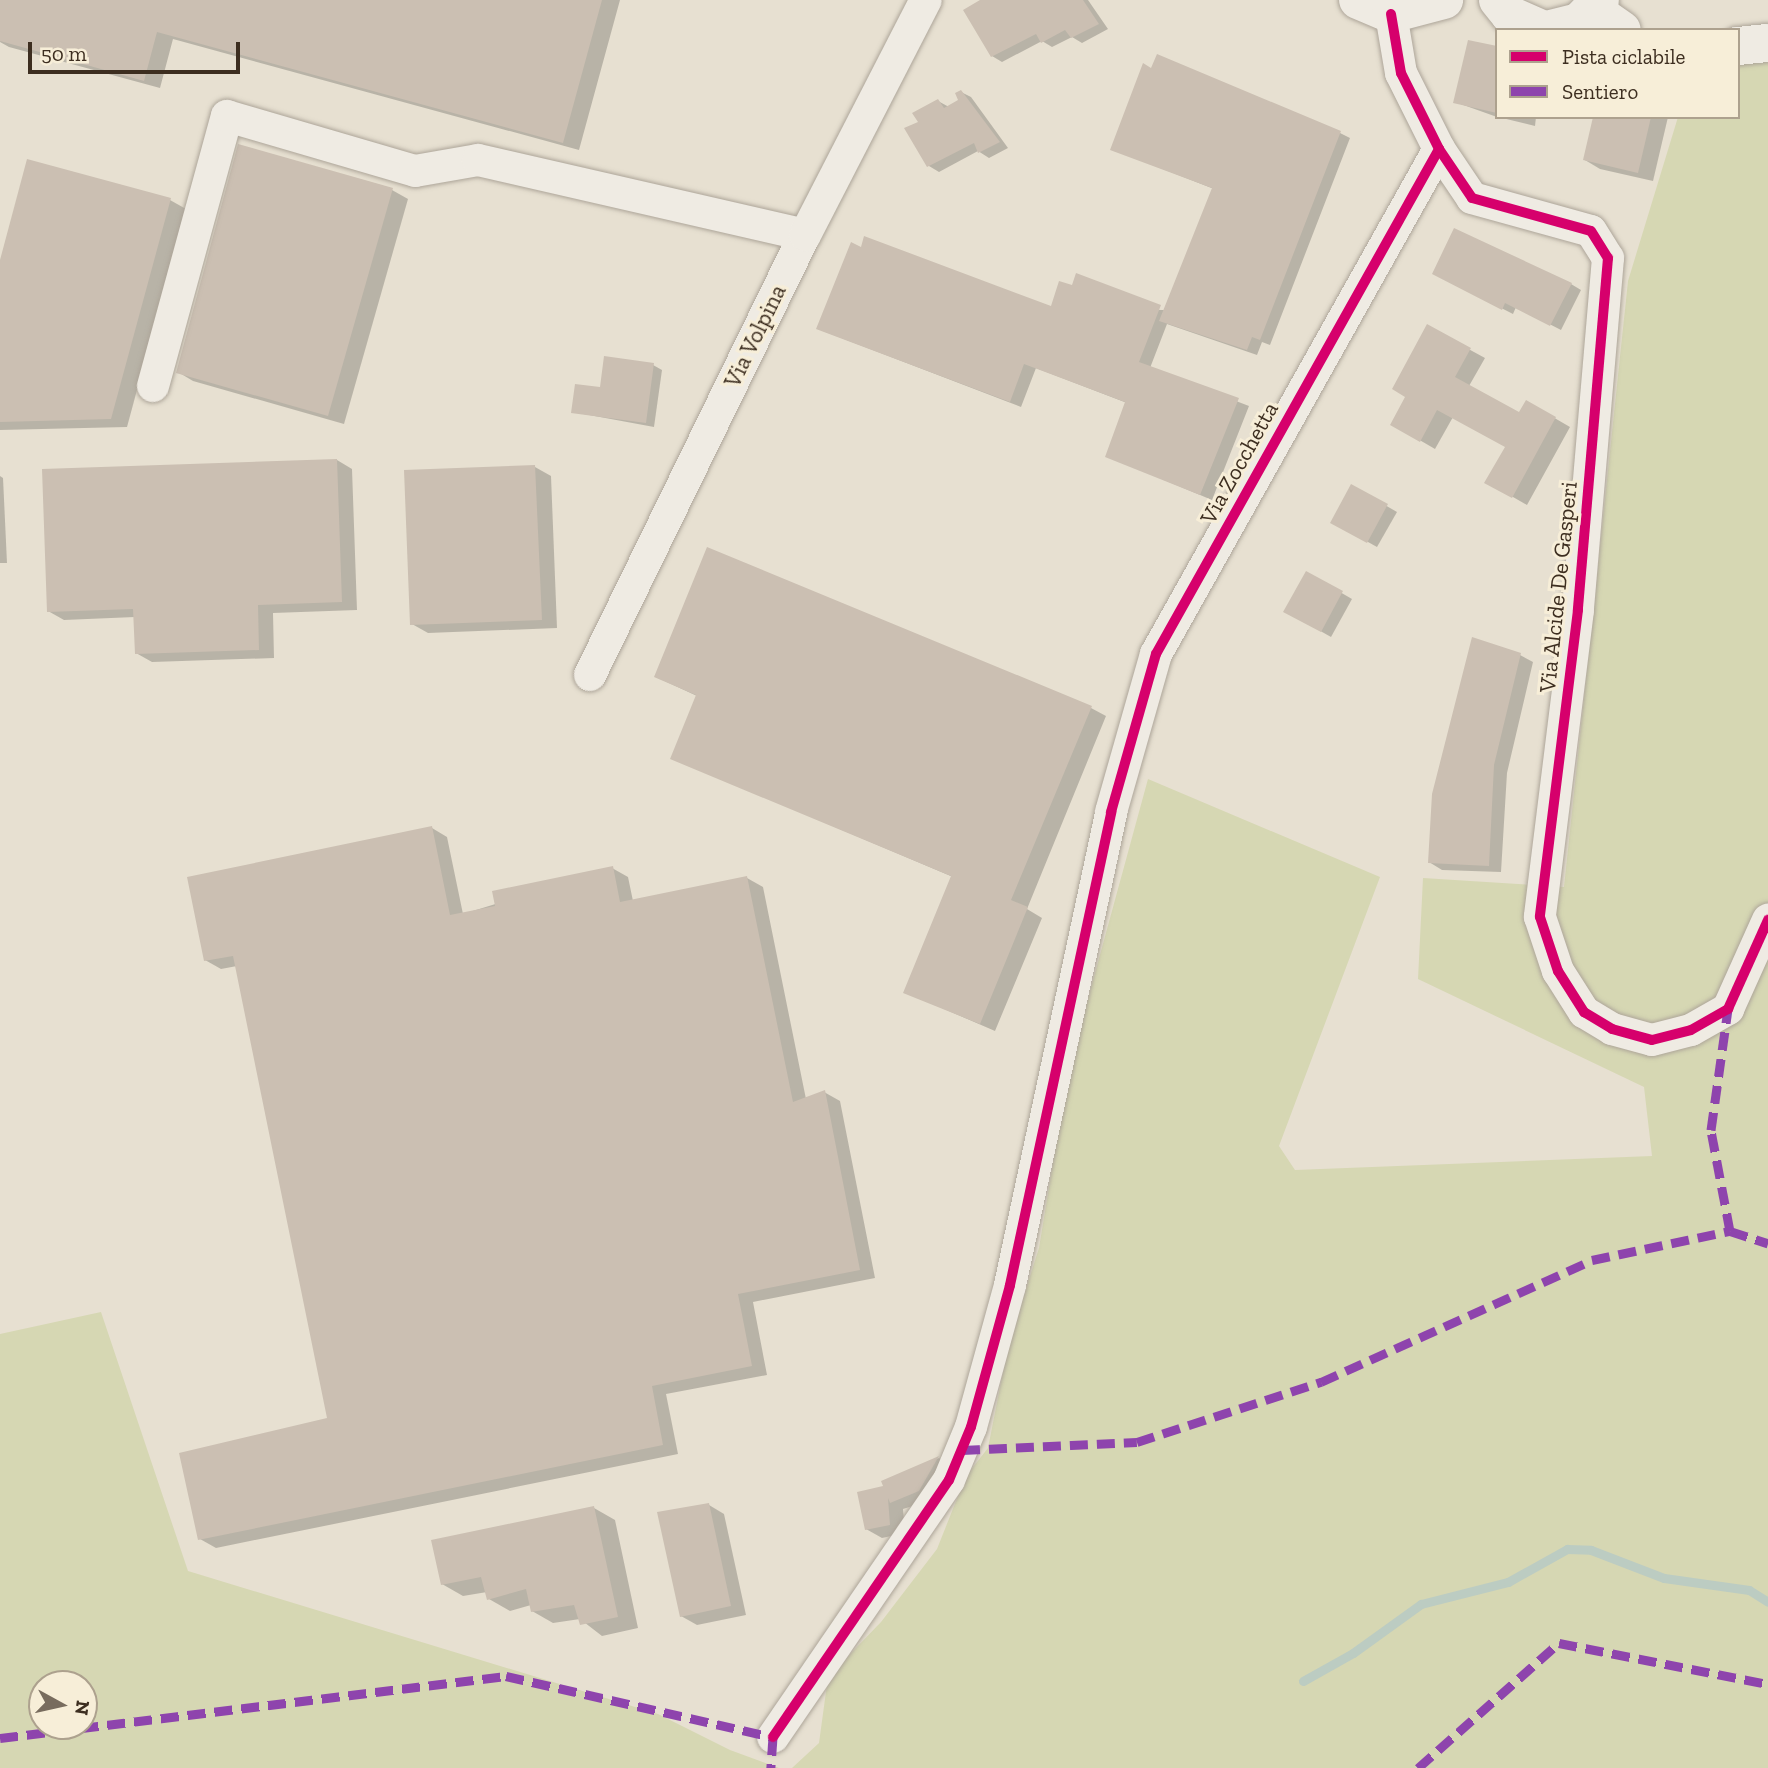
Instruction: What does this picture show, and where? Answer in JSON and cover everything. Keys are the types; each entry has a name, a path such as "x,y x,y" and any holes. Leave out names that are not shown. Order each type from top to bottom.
{"main road":[{"path":"1375,7 1444,0"},
{"path":"1498,0 1510,15 1540,28"},
{"path":"1554,28 1605,13"},
{"path":"1740,46 1768,43"}],"street":[{"name":"Via Volpina","path":"590,675 805,235 926,0"},
{"name":"Via Alcide De Gasperi","path":"1375,7 1401,73 1439,149 1472,198 1591,231 1608,258 1578,610 1540,916 1559,971 1584,1013 1612,1029 1652,1040 1691,1030 1728,1009 1768,920"},
{"path":"153,386 227,116 415,171 478,160 805,235"},
{"name":"Via Zocchetta","path":"773,1737 949,1480 971,1427 1010,1285 1111,812 1156,654 1439,149"}],"green space":[{"path":"1768,58 1768,1768 792,1768 819,1743 828,1677 881,1622 937,1549 966,1476 988,1448 1009,1342 1039,1248 1068,1072 1148,779 1380,877 1279,1146 1295,1170 1652,1156 1644,1087 1418,979 1423,878 1564,887 1628,281 1677,119 1740,119 1740,60"},
{"path":"101,1312 188,1571 658,1714 730,1750 779,1768 0,1768 0,1334"}],"building":[{"path":"0,0 602,0 563,143 157,32 144,81 0,41"},
{"path":"980,0 1083,0 1099,24 1071,38 1065,30 1041,43 1036,34 991,57 963,10"},
{"path":"1468,40 1495,46 1495,113 1453,103"},
{"path":"1157,54 1341,131 1260,340 1252,337 1247,350 1159,321 1212,188 1110,150 1143,63 1151,68"},
{"path":"961,90 1000,142 978,153 974,143 927,167 904,128 918,122 912,113 938,99 944,108 958,100 955,93"},
{"path":"1593,119 1651,119 1638,173 1583,160"},
{"path":"238,144 393,188 328,416 176,373"},
{"path":"27,159 171,198 111,419 0,422 0,260"},
{"path":"1454,228 1572,283 1550,326 1505,303 1502,310 1432,274"},
{"path":"864,236 1051,306 1059,281 1072,285 1076,273 1161,305 1139,362 1239,398 1200,495 1105,457 1125,402 1024,364 1010,402 816,329 851,242 861,247"},
{"path":"1427,324 1471,348 1455,377 1519,412 1526,400 1556,417 1512,498 1484,483 1505,447 1437,410 1420,442 1390,425 1405,397 1392,389"},
{"path":"604,356 654,363 646,423 571,413 575,384 600,387"},
{"path":"337,459 342,602 258,605 259,650 135,654 133,609 47,612 42,469"},
{"path":"535,465 542,620 410,625 404,470"},
{"path":"1351,484 1388,504 1367,543 1330,523"},
{"path":"707,547 1092,706 1011,900 1028,907 980,1024 903,993 951,876 670,759 696,695 654,677"},
{"path":"1306,571 1343,591 1321,632 1283,612"},
{"path":"1472,637 1521,653 1494,765 1489,866 1428,863 1432,794"},
{"path":"432,826 450,915 495,906 492,891 613,866 620,902 747,876 793,1102 825,1090 860,1270 738,1294 752,1366 652,1386 663,1445 198,1540 179,1453 327,1418 233,956 204,961 187,877"},
{"path":"939,1456 919,1491 890,1503 888,1498 890,1525 865,1530 857,1492 883,1486 881,1481"},
{"path":"709,1503 731,1606 680,1617 657,1512"},
{"path":"594,1506 618,1617 580,1625 574,1605 531,1612 526,1589 487,1600 481,1577 441,1585 431,1540"}],"waterway":[{"path":"1303,1681 1353,1653 1421,1604 1508,1582 1567,1549 1591,1550 1664,1578 1749,1590 1768,1602"}],"marked path":[{"path":"962,1450 1137,1442 1321,1382 1592,1260 1730,1231 1711,1130 1728,1009"},
{"path":"1730,1231 1768,1243"},
{"path":"1418,1768 1559,1643 1768,1684"},
{"path":"0,1738 506,1676 773,1737 771,1768"}],"cycle path":[{"path":"1391,14 1401,73 1439,149 1472,198 1591,231 1608,258 1578,610 1540,917 1558,971 1584,1012 1612,1029 1652,1040 1691,1030 1728,1009 1768,920"},
{"path":"773,1737 949,1480 971,1427 1010,1285 1111,812 1156,654 1439,149"}]}
